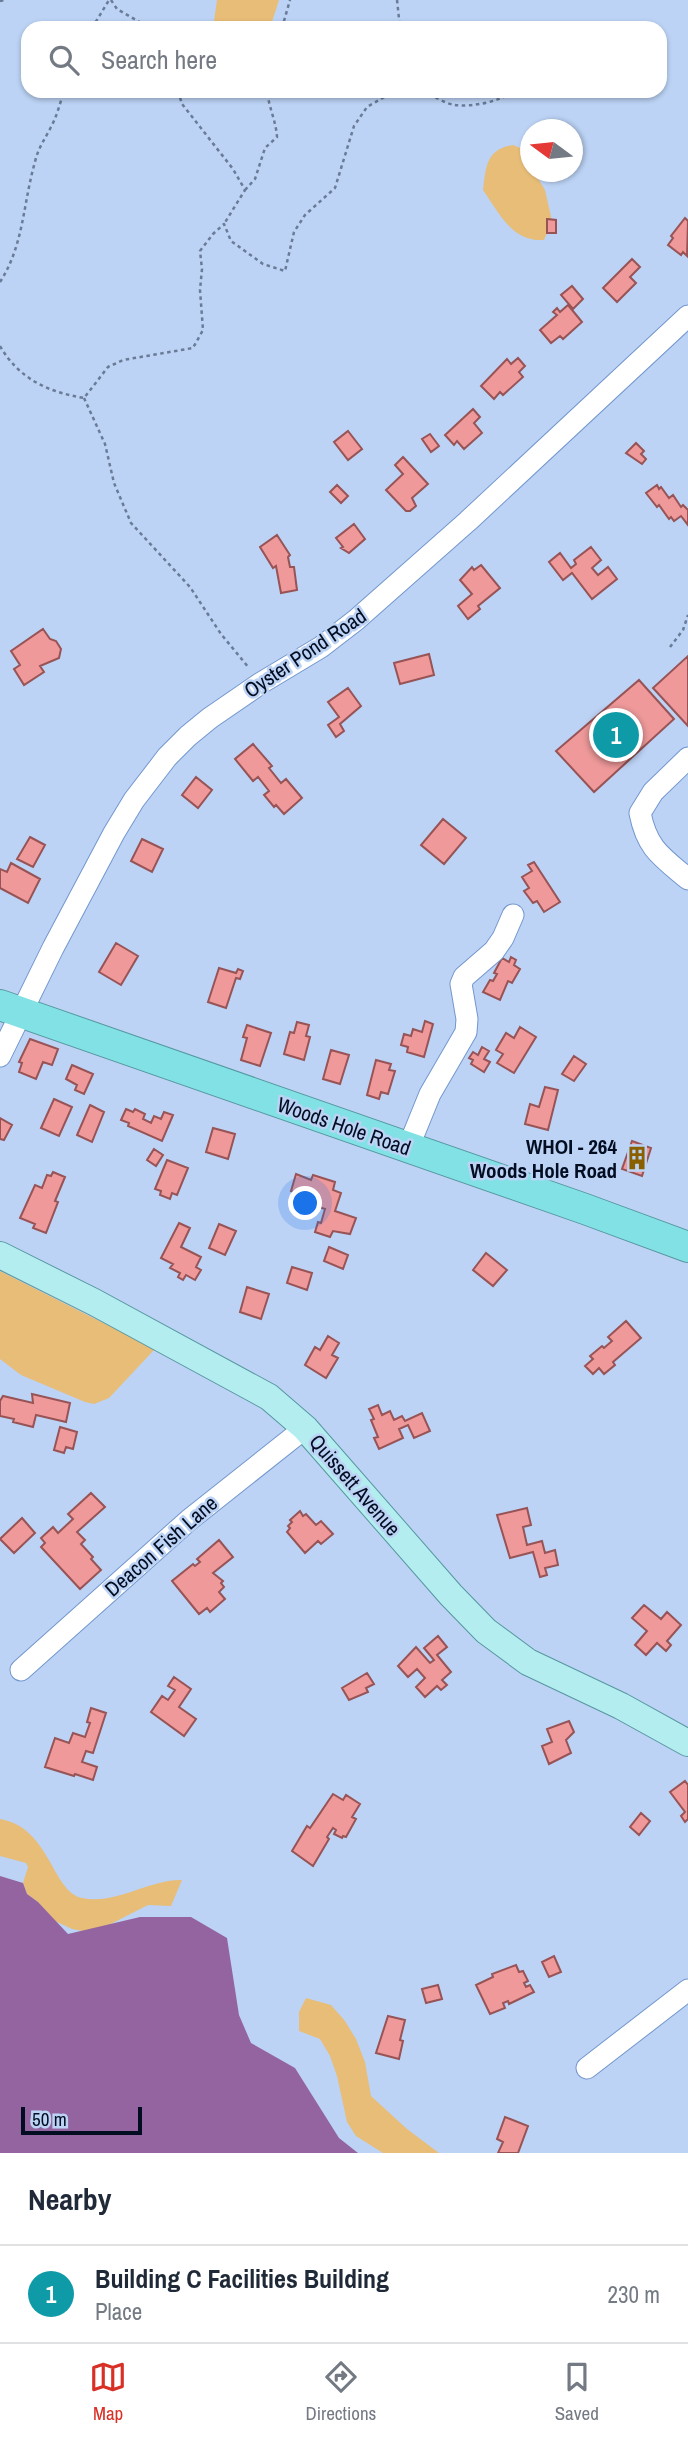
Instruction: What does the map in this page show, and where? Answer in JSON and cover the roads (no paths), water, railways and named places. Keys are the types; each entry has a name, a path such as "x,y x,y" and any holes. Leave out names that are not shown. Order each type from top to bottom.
{"highway":[{"name":"Woods Hole Road","path":"11,1010 688,1247"}],"main road":[{"name":"Quissett Avenue","path":"0,1255 227,1373 279,1404 305,1428 486,1632 528,1662 621,1706 688,1743"}],"street":[{"name":"Oyster Pond Road","path":"0,1056 11,1010 134,800 151,776 188,736 261,683 313,652 364,613 468,521 688,316"},
{"path":"688,758 653,792 640,813 646,836 653,849 688,879"},
{"path":"408,1148 430,1094 466,1032 467,1019 461,984 464,976 494,951 513,915"},
{"name":"Deacon Fish Lane","path":"21,1670 182,1525 305,1428"},
{"path":"587,2068 688,1990"}],"place":[{"name":"Building C Facilities Building","path":"616,735"},
{"name":"WHOI - 264 Woods Hole Road","path":"637,1158"}]}
